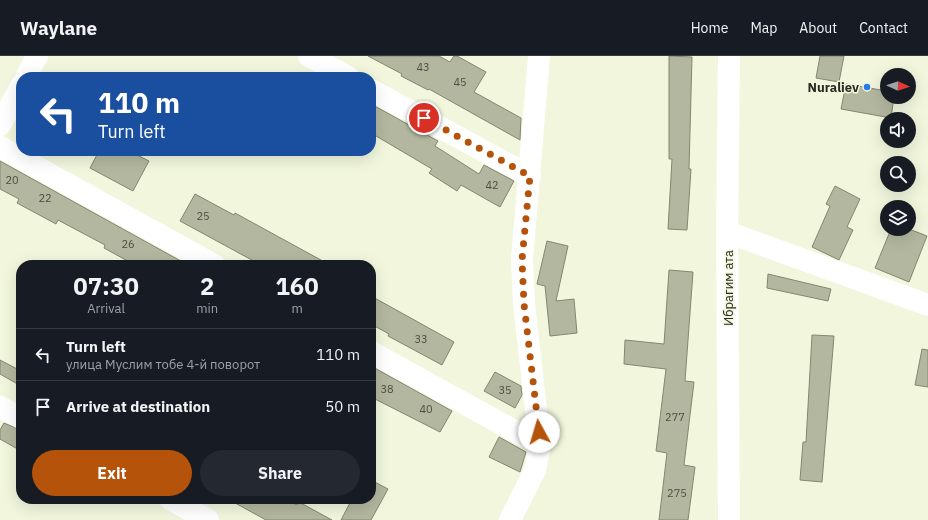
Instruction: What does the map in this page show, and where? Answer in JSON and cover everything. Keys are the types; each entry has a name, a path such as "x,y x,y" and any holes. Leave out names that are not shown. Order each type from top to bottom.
{"street":[{"path":"29,72 37,56"},
{"path":"309,56 339,72"},
{"path":"510,520 535,470 540,445 524,304 522,260 539,56"},
{"name":"Ибрагим ата","path":"728,56 727,232 729,520"},
{"path":"376,93 530,176"},
{"path":"0,125 16,95"},
{"path":"0,147 16,156"},
{"path":"16,156 205,260"},
{"path":"727,232 928,305"},
{"path":"376,355 540,445"},
{"path":"0,406 16,415"},
{"path":"179,504 208,520"}],"building":[{"path":"368,56 439,56 450,62 454,56 457,56 486,72 474,92 521,118 520,140 429,89 428,90 401,76 402,74"},
{"path":"669,56 692,57 689,169 691,169 687,230 668,229 672,159 669,159"},
{"path":"820,56 844,56 839,82 816,78"},
{"path":"846,84 880,90 880,104 893,104 892,112 880,112 880,116 841,109"},
{"path":"376,107 438,141 435,146 479,174 484,165 514,181 500,207 461,185 457,191 429,173 432,169 376,136"},
{"path":"96,156 139,156 149,161 133,191 90,168"},
{"path":"0,161 179,260 126,260 104,248 105,245 58,220 56,224 17,203 19,199 0,189"},
{"path":"835,186 860,199 847,227 853,230 839,260 812,247 830,206 826,204"},
{"path":"195,194 234,215 235,213 321,260 252,260 180,221"},
{"path":"916,232 927,236 909,282 875,268 888,236 916,236"},
{"path":"547,241 568,246 556,301 574,299 577,333 550,336 545,286 537,284"},
{"path":"669,270 693,272 685,381 694,382 684,465 695,467 688,520 659,520 667,453 656,451 666,369 624,364 625,340 664,344"},
{"path":"768,274 831,289 828,301 767,288"},
{"path":"376,299 454,342 442,365 388,336 389,334 376,327"},
{"path":"812,335 834,336 822,482 800,480 803,442 806,442"},
{"path":"922,349 928,350 928,387 915,385"},
{"path":"0,360 16,368 16,383 0,374"},
{"path":"376,369 452,411 440,432 376,400"},
{"path":"495,372 521,386 522,395 515,408 484,391"},
{"path":"4,423 16,428 16,448 0,439 0,430"},
{"path":"499,437 526,452 520,472 489,457"},
{"path":"376,483 388,489 371,520 341,520 349,504 376,504"},
{"path":"237,504 303,504 332,520 266,520"}],"place":[{"name":"Nuraliev","path":"867,87"}],"route":[{"path":"424,118 530,176 524,224 522,260 524,304 539,432"}]}
